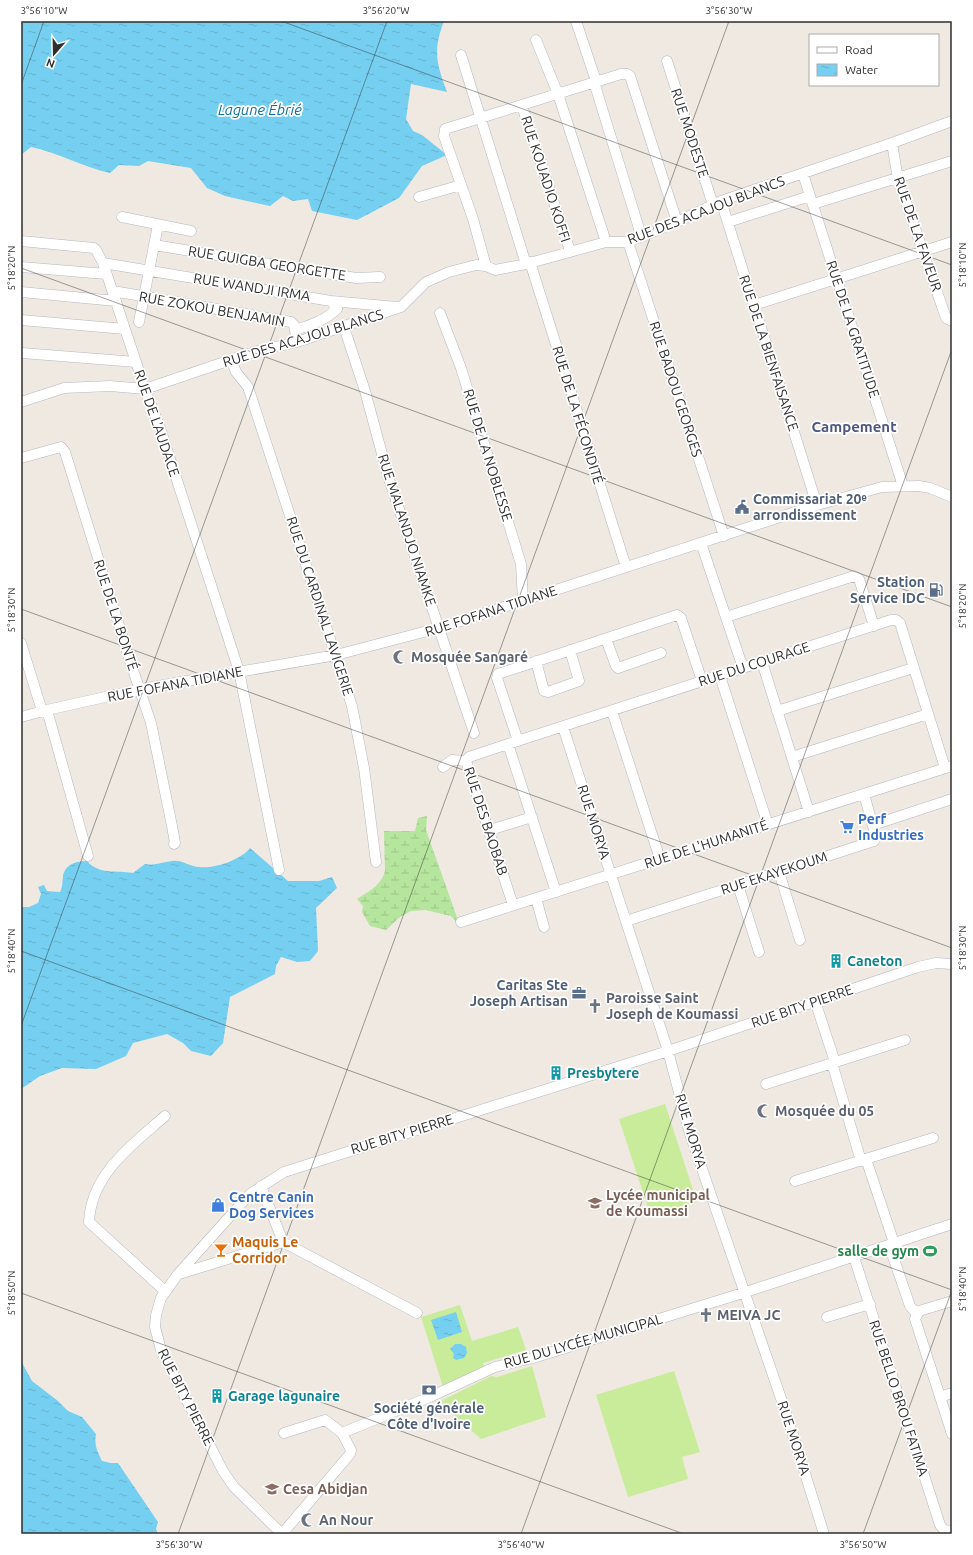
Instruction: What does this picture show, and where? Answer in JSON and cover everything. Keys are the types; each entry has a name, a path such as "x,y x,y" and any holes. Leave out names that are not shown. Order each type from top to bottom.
{"street":[{"path":"576,21 641,236"},
{"path":"536,40 558,94 606,242"},
{"name":"RUE DE LA FÉCONDITÉ","path":"461,56 472,95 482,119 626,567"},
{"name":"RUE MODESTE","path":"667,61 717,203"},
{"path":"486,266 444,136 445,129 482,119 624,73 630,76 677,222"},
{"name":"RUE KOUADIO KOFFI","path":"522,106 570,251"},
{"name":"RUE DES ACAJOU BLANCS","path":"145,389 231,359 297,342 401,307 426,282 463,268 476,265 486,266 495,270 528,263 606,242 628,242 677,222 717,203 952,121"},
{"name":"RUE DE LA FAVEUR","path":"892,143 898,178 946,318 952,321"},
{"path":"728,222 898,178 952,161"},
{"name":"RUE DE LA GRATITUDE","path":"803,174 903,486"},
{"path":"419,197 461,185"},
{"name":"RUE DE LA BIENFAISANCE","path":"717,203 728,222 817,505"},
{"path":"122,217 191,231"},
{"path":"139,322 158,224"},
{"name":"RUE DE L'AUDACE","path":"21,241 94,248 103,263 145,389 160,428 239,671 279,870"},
{"name":"RUE BADOU GEORGES","path":"628,242 724,536"},
{"path":"754,305 952,242"},
{"name":"RUE GUIGBA GEORGETTE","path":"154,245 356,278 380,277"},
{"name":"RUE WANDJI IRMA","path":"103,263 331,301 401,307"},
{"path":"21,267 106,274"},
{"name":"RUE ZOKOU BENJAMIN","path":"21,292 144,296 291,322 295,330 297,342"},
{"path":"295,330 316,324 328,317 337,309 331,301"},
{"name":"RUE DE LA NOBLESSE","path":"440,312 461,368 521,564 523,601"},
{"path":"21,320 125,329"},
{"name":"RUE MALANDJO NIAMKE","path":"344,327 365,391 388,476 474,733"},
{"path":"22,352 136,362"},
{"name":"RUE DU CARDINAL LAVIGERIE","path":"231,359 236,372 248,386 352,706 364,768 376,862"},
{"path":"21,402 64,388 110,386 145,389"},
{"name":"RUE DE LA BONTÉ","path":"21,458 55,447 61,447 65,452 154,734 176,843 174,844"},
{"name":"RUE FOFANA TIDIANE","path":"21,717 45,710 141,689 336,655 439,628 817,505 882,487 903,486 930,488 952,497"},
{"path":"701,544 743,668"},
{"path":"726,617 854,576 859,578 874,626"},
{"path":"518,741 497,676 498,674 536,661 679,616 702,681"},
{"name":"RUE DU COURAGE","path":"466,761 469,757 508,744 892,620 896,620 900,623 928,714 948,767"},
{"path":"606,639 618,668 661,653"},
{"path":"21,643 45,710 88,856"},
{"path":"536,661 544,691 548,692 579,681 570,650"},
{"path":"762,662 809,812"},
{"path":"777,711 913,668"},
{"path":"720,676 768,825"},
{"path":"612,711 660,859"},
{"path":"792,757 928,714"},
{"name":"RUE MORYA","path":"563,727 668,1051 690,1134 746,1292 824,1534"},
{"path":"508,744 556,892"},
{"name":"RUE DES BAOBAB","path":"443,767 452,760 466,761 490,830 513,905"},
{"name":"RUE DE L'HUMANITÉ","path":"461,922 948,767"},
{"name":"RUE EKAYEKOUM","path":"626,921 874,841 876,837 864,794"},
{"path":"873,825 952,799"},
{"path":"490,830 532,817"},
{"path":"779,872 800,940"},
{"path":"738,885 759,952"},
{"path":"536,898 544,927"},
{"name":"RUE BITY PIERRE","path":"278,1533 234,1487 223,1471 161,1350 155,1327 156,1315 165,1291 178,1274 250,1194 284,1172 341,1153 668,1051 918,967 936,963 952,964"},
{"path":"815,1002 910,1306 917,1314"},
{"path":"766,1084 905,1040"},
{"path":"165,1116 115,1160 108,1170 90,1208 89,1222 165,1291"},
{"path":"795,1181 933,1138"},
{"path":"261,1186 283,1242 417,1313"},
{"name":"RUE DU LYCÉE MUNICIPAL","path":"342,1433 430,1397 495,1367 533,1358 746,1292 952,1224"},
{"path":"178,1274 283,1242"},
{"name":"RUE BELLO BROU FATIMA","path":"854,1257 940,1525 944,1530 952,1531"},
{"path":"952,1301 919,1311 917,1314 916,1323 952,1434"},
{"path":"827,1318 870,1304"},
{"path":"940,1397 952,1393"},
{"path":"278,1533 350,1454 351,1450 342,1433 325,1420 284,1433"}],"green space":[{"path":"427,816 426,830 460,926 451,916 425,910 411,911 400,917 386,930 370,926 362,912 363,906 357,899 374,888 381,881 385,871 384,831 415,831 418,818"},
{"path":"665,1104 697,1202 651,1217 619,1119"},
{"path":"460,1305 472,1341 518,1327 526,1350 483,1363 484,1366 443,1387 421,1317"},
{"path":"532,1366 546,1417 481,1439 439,1402 491,1376 497,1377"},
{"path":"674,1371 700,1452 682,1457 688,1479 628,1497 596,1395"}],"water":[{"name":"Lagune Ébrié","path":"21,21 444,21 438,40 437,56 440,73 447,92 411,84 406,119 413,131 422,135 447,155 422,166 399,198 357,220 312,211 308,199 293,201 283,196 270,206 225,196 207,188 191,168 148,161 139,166 119,165 110,173 31,147 21,155"},
{"path":"250,848 288,881 319,881 332,877 337,888 316,908 318,951 310,961 297,962 281,957 276,966 275,974 230,997 223,1043 211,1056 191,1051 183,1043 167,1034 133,1043 126,1056 96,1069 62,1068 40,1076 21,1089 21,907 29,907 38,903 41,894 38,887 44,885 47,891 60,892 64,872 72,864 79,862 87,861 102,870 133,873 145,864 155,864 168,861 183,862 196,867 212,867 234,860"},
{"path":"456,1312 462,1332 438,1340 431,1320"},
{"path":"455,1344 461,1344 466,1347 467,1353 464,1358 456,1360 453,1358 454,1354 450,1349"},
{"path":"21,1361 32,1381 58,1401 68,1411 82,1417 96,1434 96,1448 102,1461 118,1463 158,1522 156,1529 158,1534 21,1534"}],"place":[{"name":"Commissariat 20ᵉ arrondissement","path":"742,507"},
{"name":"Station Service IDC","path":"936,590"},
{"name":"Mosquée Sangaré","path":"400,657"},
{"name":"Perf Industries","path":"847,827"},
{"name":"Caneton","path":"836,961"},
{"name":"Caritas Ste Joseph Artisan","path":"579,993"},
{"name":"Paroisse Saint Joseph de Koumassi","path":"595,1006"},
{"name":"Presbytere","path":"556,1073"},
{"name":"Mosquée du 05","path":"764,1111"},
{"name":"Lycée municipal de Koumassi","path":"595,1203"},
{"name":"Centre Canin Dog Services","path":"218,1205"},
{"name":"Maquis Le Corridor","path":"221,1250"},
{"name":"salle de gym","path":"930,1251"},
{"name":"MEIVA JC","path":"706,1315"},
{"name":"Société générale Côte d'Ivoire","path":"429,1390"},
{"name":"Garage lagunaire","path":"217,1396"},
{"name":"Cesa Abidjan","path":"272,1489"},
{"name":"An Nour","path":"308,1520"}],"district":[{"name":"Campement","path":"854,427"}]}
